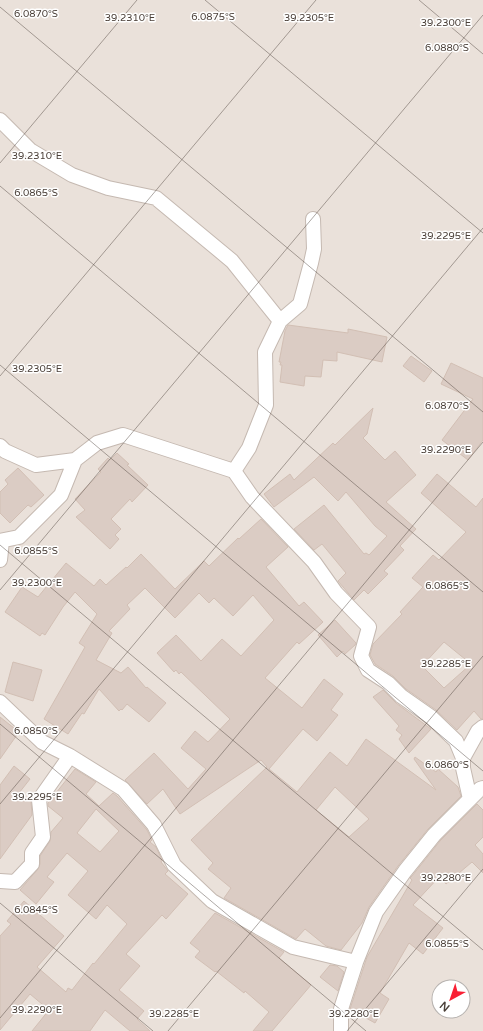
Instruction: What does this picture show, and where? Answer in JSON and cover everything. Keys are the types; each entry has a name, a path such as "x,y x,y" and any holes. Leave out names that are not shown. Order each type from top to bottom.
{"street":[{"path":"0,120 30,150 72,175 108,188 156,198 232,261 280,321"},
{"path":"234,470 249,448 266,405 265,352 280,321 300,304 312,263 314,249 313,219"},
{"path":"0,446 5,451 36,465 75,460 97,443 123,435 234,470 252,497 314,562 336,593 369,627 361,656 368,670 430,717 456,741 463,758 463,768 470,798"},
{"path":"0,560 1,541 19,537 62,495 75,460"},
{"path":"0,702 42,742 70,756 123,789 154,825 174,865 212,901 293,947 356,962"},
{"path":"463,758 478,731 483,727"},
{"path":"0,881 15,882 32,864 32,853 43,837 39,800 70,756"},
{"path":"341,1031 341,1009 356,962 376,912 434,834 470,798 483,788"}],"shaded area":[{"path":"0,0 483,0 483,1031 0,1031"}],"building":[{"path":"288,325 348,333 348,329 387,337 382,362 337,352 337,361 323,360 321,377 305,376 304,386 280,382 282,365 280,365 281,362 279,362 285,331"},
{"path":"411,356 432,371 424,382 403,366"},
{"path":"451,363 483,378 483,440 468,460 442,440 473,399 441,384"},
{"path":"373,408 367,434 363,438 385,460 395,451 416,475 386,502 416,529 400,546 404,550 384,571 388,574 368,594 364,590 354,600 338,581 346,573 322,544 314,550 294,529 324,505 364,554 366,553 369,555 387,536 375,526 346,492 338,501 314,477 274,507 264,494 290,474 294,480 333,443 335,445"},
{"path":"117,453 148,485 132,502 130,499 111,519 121,529 115,535 119,539 110,549 76,517 85,510 75,499 101,472 98,469 108,458 110,460"},
{"path":"18,468 44,495 31,507 28,505 10,523 0,513 0,492 8,484 5,480"},
{"path":"437,474 476,507 483,498 483,719 481,719 474,711 457,730 436,710 406,689 393,676 375,664 370,655 373,644 402,614 400,612 423,587 412,578 433,555 439,560 466,532 421,493","holes":["444,642 471,664 444,688 422,666"]},
{"path":"261,519 288,547 266,567 299,606 304,602 323,622 299,644 297,642 265,678 302,708 324,679 343,694 331,710 338,715 317,741 303,729 269,769 297,792 330,752 347,766 366,739 436,790 414,759 415,757 436,772 438,769 458,787 461,796 428,829 398,866 369,907 362,923 341,950 326,946 305,929 296,939 224,898 231,888 208,869 213,863 191,840 267,767 261,760 180,814 163,789 147,804 125,780 154,753 188,789 206,769 181,748 195,731 208,742 230,719 181,672 179,674 176,670 174,672 157,653 176,635 201,661 222,639 241,656 274,620 253,595 233,616 214,598 209,603 199,593 175,618 145,588 127,605 130,609 109,631 112,633 96,660 121,673 128,667 146,688 147,687 166,703 149,722 127,704 122,710 121,709 119,711 99,689 84,714 82,713 68,734 44,719 85,647 79,643 97,614 75,592 63,607 45,635 42,633 40,636 5,612 22,587 38,597 66,563 94,586 100,579 106,585 141,554 175,589 204,561 209,566 238,538 239,539","holes":["335,787 369,819 349,837 316,810"]},
{"path":"335,620 356,643 345,654 343,651 337,657 318,635"},
{"path":"13,662 42,670 33,701 5,692"},
{"path":"383,690 396,703 431,729 409,753 399,739 402,735 396,730 399,726 373,697"},
{"path":"0,717 19,732 0,759"},
{"path":"14,766 30,779 19,793 31,801 32,815 0,859 0,785"},
{"path":"75,769 96,782 86,794 99,806 113,793 147,830 152,840 150,842 156,847 162,860 161,862 168,871 165,874 188,894 166,919 162,915 126,954 140,966 119,990 144,1011 137,1019 150,1031 130,1031 105,1010 90,1031 32,1031 49,1010 30,994 0,1030 0,936 11,924 7,921 24,901 64,936 37,967 66,992 68,988 72,990 127,924 107,905 96,919 68,895 88,871 67,853 47,877 54,882 36,904 20,890 38,869 40,864 40,856 50,841 51,832 63,818 48,806 48,803","holes":["96,809 119,831 100,852 77,833"]},
{"path":"477,804 483,810 483,837 475,845 483,854 483,873 472,862 446,884 440,876 413,905 443,928 423,954 409,943 380,993 389,999 375,1023 350,1009 367,957 412,880 410,878 440,841"},
{"path":"215,913 284,952 279,958 311,985 272,1031 253,1031 269,1012 245,991 244,993 195,957 200,951 190,943"},
{"path":"330,965 337,966 344,972 338,991 320,977"}]}
